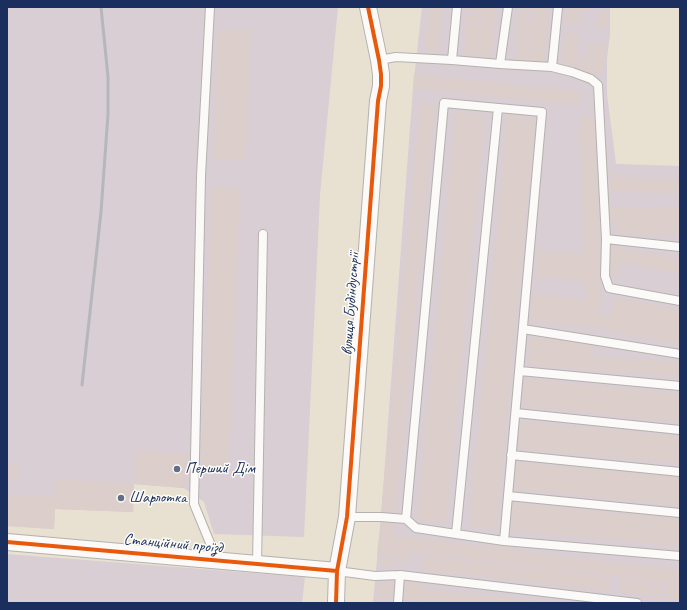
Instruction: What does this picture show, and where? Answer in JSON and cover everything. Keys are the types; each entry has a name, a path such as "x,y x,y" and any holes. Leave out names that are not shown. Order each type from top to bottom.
{"street":[{"name":"вулиця Будіндустрії","path":"336,603 337,570 347,517 378,101 381,86 379,60 368,7"},
{"name":"Станційний проїзд","path":"7,542 337,570"}],"lane":[{"path":"210,7 201,176 194,504 217,560"},
{"path":"452,60 457,7"},
{"path":"500,64 508,7"},
{"path":"552,67 558,7"},
{"path":"379,60 396,57 552,67 591,79 598,85 606,239 605,276 609,288 680,301"},
{"path":"406,519 444,103 542,112 504,540"},
{"path":"456,534 498,108"},
{"path":"257,564 263,234"},
{"path":"606,239 680,247"},
{"path":"523,329 680,354"},
{"path":"520,371 680,386"},
{"path":"516,413 680,430"},
{"path":"511,455 680,472"},
{"path":"508,496 680,513"},
{"path":"347,517 406,519 416,528 456,534 504,540 680,556"},
{"path":"337,570 375,576 400,575 637,603"},
{"path":"398,603 400,575"}],"shaded area":[{"path":"7,7 338,7 320,195 304,537 214,534 204,502 184,488 134,484 133,512 55,509 54,529 7,526"},
{"path":"422,7 610,7 610,34 607,59 607,94 616,164 680,166 680,603 373,603 381,517 413,88"},
{"path":"7,554 305,577 302,603 7,603"}],"building":[{"path":"429,7 443,7 439,46 437,46 437,51 424,50"},
{"path":"467,7 496,7 494,33 479,33 494,34 491,57 464,54 466,22 482,24 483,15 466,13"},
{"path":"519,7 550,7 549,13 548,12 544,62 515,60 515,44 529,45 528,53 530,53 533,19 533,11 519,10"},
{"path":"567,7 582,7 581,23 566,22"},
{"path":"584,7 591,7 591,12 583,11"},
{"path":"519,11 528,12 528,18 518,17"},
{"path":"598,12 607,12 607,28 598,28"},
{"path":"466,15 480,16 479,22 466,21"},
{"path":"516,18 532,20 530,44 515,42 518,26 515,26"},
{"path":"218,29 251,29 246,161 214,159"},
{"path":"565,32 579,33 577,65 563,64"},
{"path":"588,43 595,43 594,57 587,57"},
{"path":"596,44 605,44 604,74 586,73 587,58 595,59"},
{"path":"579,57 586,58 585,70 578,70"},
{"path":"414,74 579,91 579,105 413,88"},
{"path":"420,104 435,106 421,244 423,244 419,271 396,513 381,512"},
{"path":"456,112 485,115 446,523 417,520"},
{"path":"508,113 524,115 524,119 535,120 496,528 469,526"},
{"path":"579,115 593,115 593,123 584,124 595,123 601,303 600,315 610,317 614,297 680,310 680,345 585,326 531,321 534,294 585,299 585,281 536,277 539,250 584,254"},
{"path":"608,171 616,171 616,176 609,176"},
{"path":"609,177 680,179 680,193 609,192"},
{"path":"212,187 240,188 229,469 201,468"},
{"path":"610,207 680,208 680,235 618,234 618,221 610,221"},
{"path":"611,246 680,259 680,274 620,262 618,276 610,274"},
{"path":"530,338 593,342 592,356 680,362 680,376 528,365"},
{"path":"525,379 680,394 680,422 523,406"},
{"path":"521,422 680,436 680,463 519,449"},
{"path":"137,450 187,454 184,488 134,484"},
{"path":"517,462 680,477 680,505 515,489"},
{"path":"7,464 20,465 18,480 7,479"},
{"path":"56,479 134,484 133,512 55,509 54,529 7,526 7,494 56,496"},
{"path":"513,503 680,519 680,547 511,530"},
{"path":"381,521 396,523 394,535 491,547 491,545 510,547 510,550 680,570 680,584 548,568 547,570 611,578 610,591 464,574 465,561 537,569 538,567 409,552 408,563 400,562 400,558 377,555"},
{"path":"431,556 448,559 464,559 462,575 429,571 429,569 422,568 423,557 431,558"},
{"path":"379,558 396,559 396,566 379,565"},
{"path":"620,578 628,579 627,593 619,592"},
{"path":"406,580 422,582 421,589 550,603 443,603 404,599"},
{"path":"630,580 653,584 651,596 635,596 636,594 628,593"},
{"path":"378,583 394,584 392,598 377,597"},
{"path":"666,583 680,585 680,601 664,598"},
{"path":"655,584 663,585 661,597 654,596"}],"railway":[{"path":"82,385 101,212 108,114 108,77 101,7"}],"cycle path":[{"path":"336,603 337,571 347,517 378,101 381,86 379,60 368,7"},
{"path":"7,542 337,571"}],"place":[{"name":"Перший Дім","path":"177,469"},
{"name":"Шарлотка","path":"121,498"}]}
